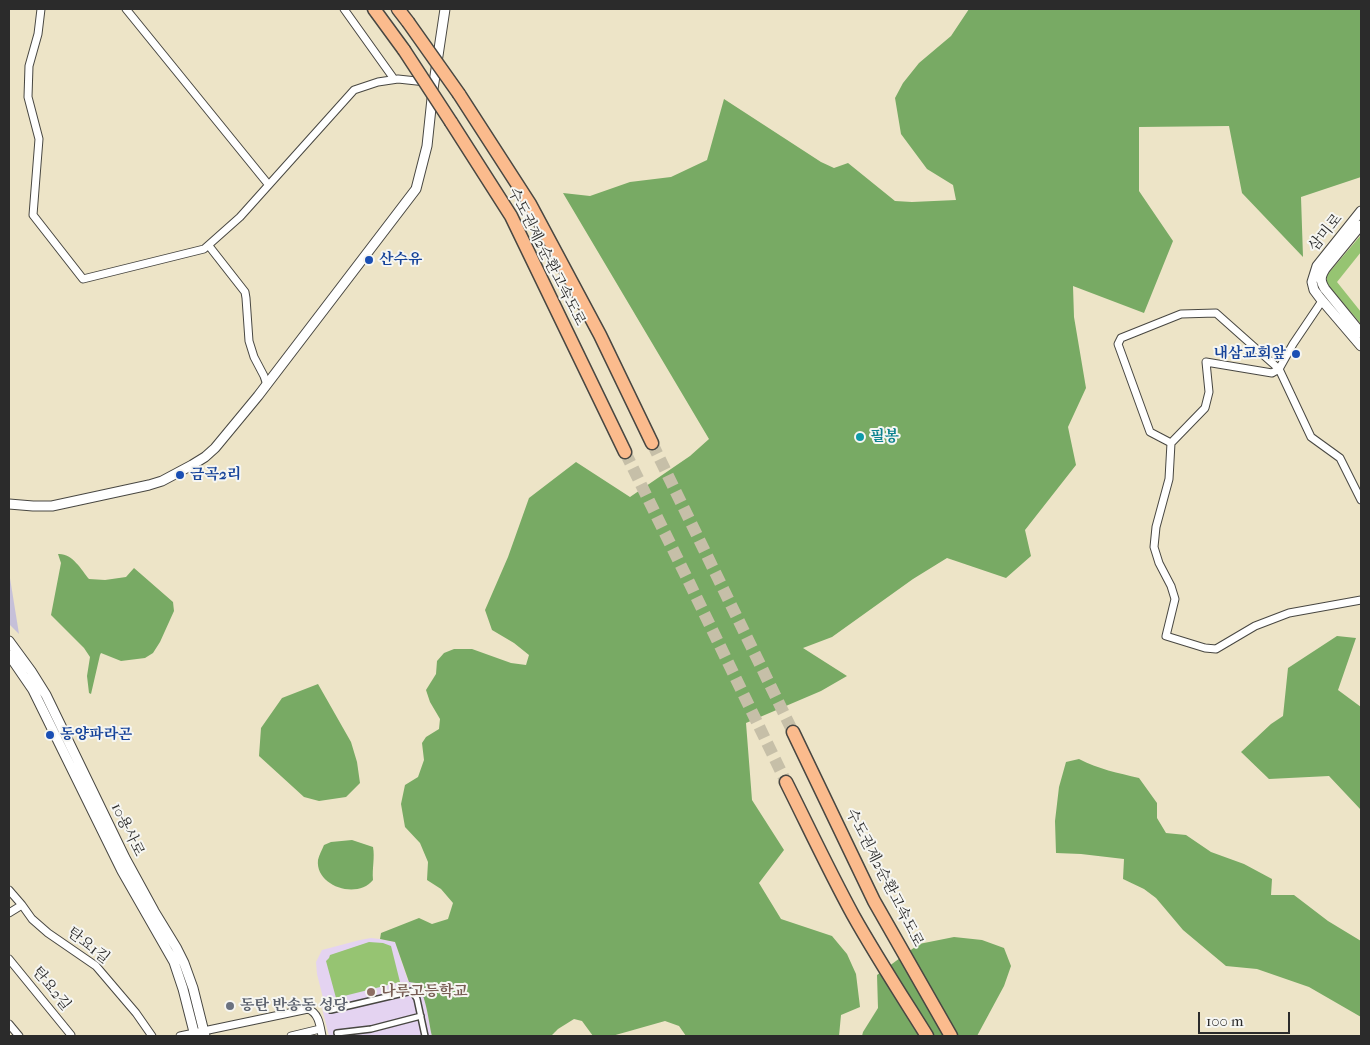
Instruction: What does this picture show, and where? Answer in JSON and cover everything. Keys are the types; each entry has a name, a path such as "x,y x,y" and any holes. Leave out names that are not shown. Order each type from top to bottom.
{"highway":[{"name":"수도권제2순환고속도로","path":"374,9 404,50 510,216 625,452"},
{"name":"수도권제2순환고속도로","path":"398,9 460,94 530,204 600,335 652,443"},
{"name":"수도권제2순환고속도로","path":"793,732 874,900 951,1036"},
{"path":"786,782 853,914 882,966 927,1036"}],"street":[{"path":"41,9 38,34 29,66 28,96 39,139 33,215 83,279 204,249 209,246 240,217 354,90 394,79 434,83"},
{"path":"126,9 268,184"},
{"path":"344,9 394,79"},
{"path":"9,504 52,506 143,487 162,481 192,465 205,458 216,448 267,385 416,189 427,146 445,9"},
{"name":"삼미로","path":"1361,212 1317,266 1312,282 1314,290 1322,301 1361,346"},
{"name":"삼미로","path":"1361,225 1325,269 1321,276 1321,283 1361,333"},
{"path":"209,246 245,292 249,341 267,385"},
{"path":"1322,301 1293,344 1279,369 1272,373 1206,362 1209,392 1205,408 1171,443 1169,480 1156,527 1154,547 1159,563 1172,586 1175,599 1166,636 1205,648 1216,649 1255,626 1290,613 1361,600"},
{"path":"1171,443 1150,432 1118,344 1121,338 1182,314 1216,313 1279,369 1311,437 1340,458 1361,500"},
{"name":"10용사로","path":"9,641 32,671 46,694 125,858 176,947 191,982 199,1034"},
{"name":"10용사로","path":"9,655 40,702 122,871 174,962 199,1034"},
{"path":"9,665 25,677"},
{"name":"탄요1길","path":"9,890 32,919 48,933 96,966 136,1013 152,1036"},
{"path":"9,913 22,905"},
{"name":"탄요2길","path":"9,959 71,1036"},
{"path":"332,1010 412,991 417,999 426,1036"},
{"path":"180,1036 199,1034 308,1008 315,1012 321,1032 291,1036"},
{"path":"337,1033 371,1029 421,1016"},
{"path":"9,1024 19,1036"}],"shaded area":[{"path":"9,572 19,634 9,624"},
{"name":"나루고등학교","path":"371,938 395,942 408,981 419,986 425,1001 432,1036 329,1036 321,1004 323,998 316,962 322,950"}],"green space":[{"path":"969,9 1361,9 1361,177 1301,197 1303,257 1242,193 1229,126 1139,127 1139,191 1173,241 1144,313 1073,286 1074,317 1086,388 1068,427 1076,465 1025,530 1031,556 1006,578 947,558 913,579 832,637 803,648 847,676 821,691 746,723 752,800 784,850 759,883 781,919 832,936 847,954 856,974 860,1007 841,1015 839,1036 686,1036 679,1026 665,1021 612,1036 593,1036 582,1021 574,1019 551,1036 432,1036 423,995 416,983 409,982 395,942 380,939 381,933 419,918 432,924 448,919 453,903 441,889 427,880 428,862 420,843 405,827 401,804 405,785 418,777 424,760 422,743 426,737 439,729 440,719 430,702 426,690 436,674 437,661 444,653 454,649 472,649 511,663 526,665 529,655 514,643 492,630 485,610 508,557 529,498 576,462 630,497 690,456 709,439 563,193 590,196 630,182 671,177 707,160 724,99 821,162 834,168 848,163 895,201 956,200 953,185 927,169 901,134 895,98 903,83 919,63 951,36"},
{"path":"1361,235 1361,252 1337,282 1361,312 1361,324 1327,284 1327,275"},
{"path":"58,554 63,554 72,559 89,579 105,580 126,577 134,568 173,602 174,611 153,653 145,658 121,661 101,653 91,694 89,693 87,676 90,657 84,648 51,615 61,563"},
{"path":"1337,636 1356,638 1338,690 1361,707 1361,810 1329,776 1269,779 1241,752 1271,724 1283,716 1288,668"},
{"path":"318,684 351,742 357,762 360,783 346,797 319,801 304,797 259,756 261,728 282,698"},
{"path":"1079,759 1101,768 1139,778 1157,803 1157,818 1166,833 1186,835 1211,852 1244,864 1272,879 1271,895 1294,895 1328,921 1361,941 1361,1017 1309,987 1257,969 1226,966 1183,930 1156,898 1144,889 1123,879 1124,859 1056,853 1055,821 1059,787 1066,762"},
{"path":"352,840 373,847 374,855 373,880 366,886 357,889 338,887 330,883 323,877 319,869 318,860 324,845 331,842"},
{"path":"954,937 982,940 1004,948 1011,966 1004,986 977,1036 862,1036 878,1008 877,975 919,944"},
{"path":"369,942 383,943 391,946 400,982 336,998 326,961 330,955"}],"tunnel":[{"path":"652,443 793,732"},
{"path":"625,452 786,782"}],"place":[{"name":"산수유","path":"369,260"},
{"name":"내삼교회앞","path":"1296,354"},
{"name":"필봉","path":"860,437"},
{"name":"금곡2리","path":"180,475"},
{"name":"동양파라곤","path":"50,735"},
{"name":"나루고등학교","path":"371,992"},
{"name":"동탄 반송동 성당","path":"230,1006"}]}
